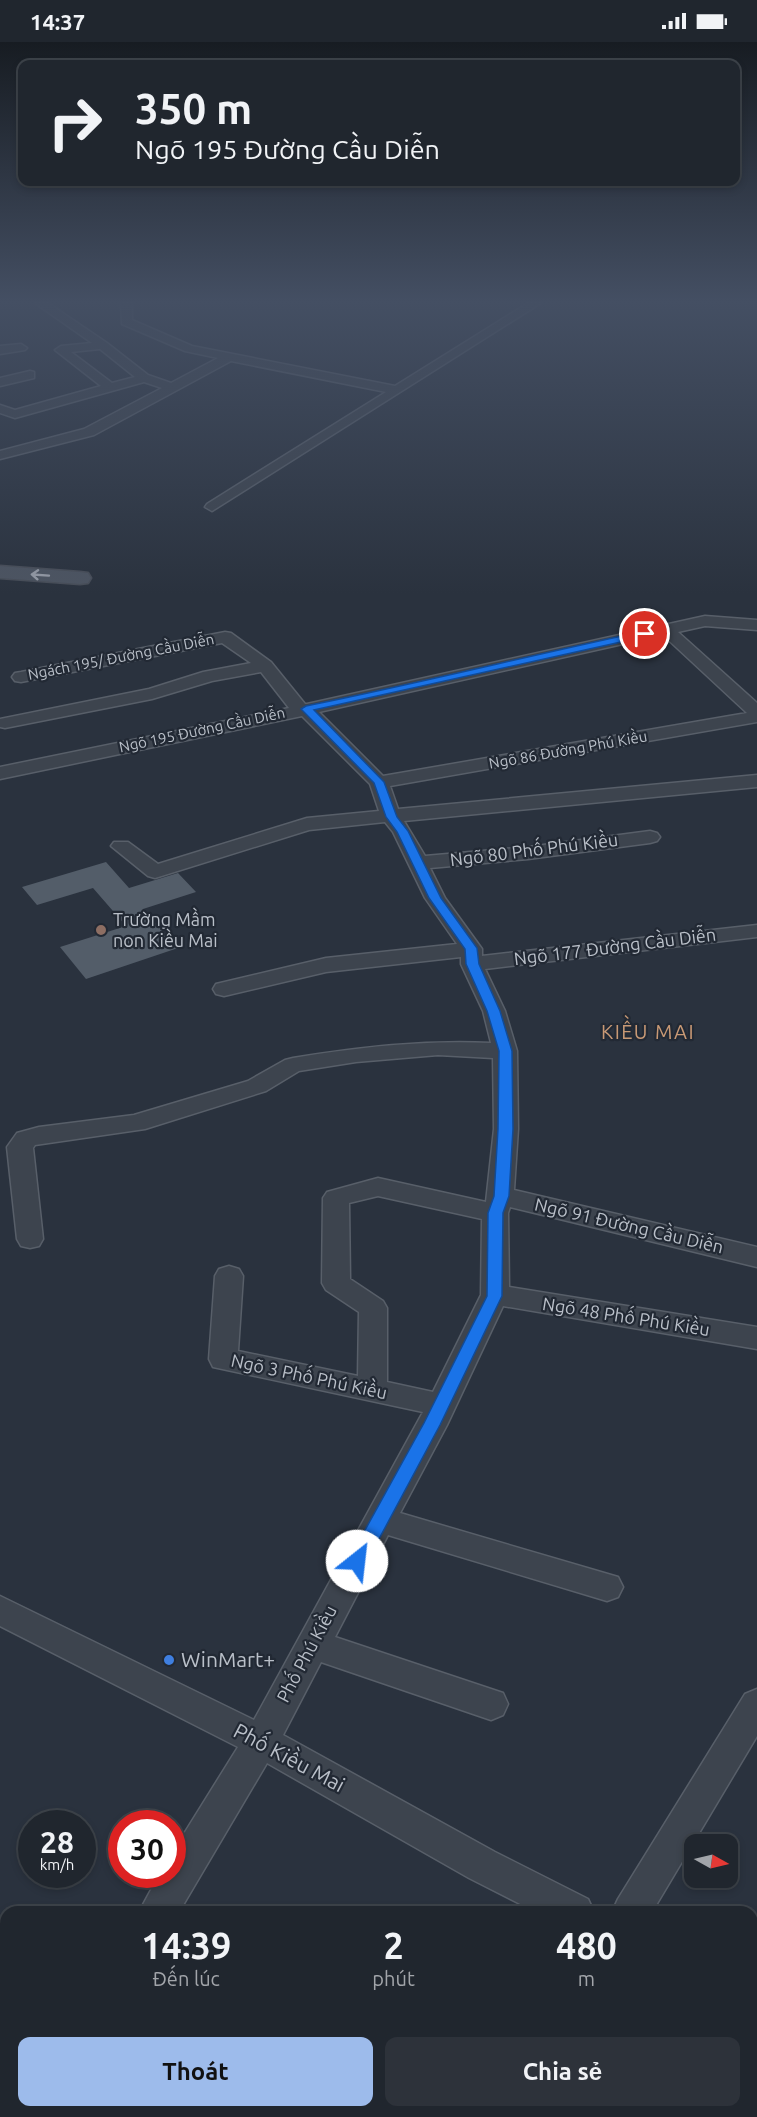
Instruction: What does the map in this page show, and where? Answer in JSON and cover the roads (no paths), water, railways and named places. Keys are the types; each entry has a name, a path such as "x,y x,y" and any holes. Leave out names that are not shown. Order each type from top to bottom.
{"street":[{"path":"0,409 15,414 65,400"},
{"path":"0,455 89,432 148,400"},
{"path":"212,507 379,400"},
{"path":"0,572 81,578"},
{"name":"Ngõ 195 Đường Cầu Diễn","path":"0,773 705,621 757,625"},
{"path":"667,630 757,715"},
{"name":"Ngách 195/ Đường Cầu Diễn","path":"21,677 225,637 265,666 303,709"},
{"path":"5,723 152,694 209,676 265,666"},
{"name":"Phố Phú Kiều","path":"162,1906 261,1741 442,1405 495,1296 498,1205 506,1129 505,1051 494,1011 472,956 435,898 419,863 391,817 379,782 303,709"},
{"name":"Ngõ 86 Đường Phú Kiều","path":"379,782 757,715"},
{"path":"121,846 155,872 307,824 757,781"},
{"name":"Ngõ 80 Phố Phú Kiều","path":"419,863 528,853 650,837"},
{"name":"Ngõ 177 Đường Cầu Diễn","path":"224,989 326,965 472,956 757,931"},
{"path":"30,1239 20,1147 26,1139 39,1135 136,1123 257,1086 293,1065 356,1055 438,1048 505,1051"},
{"name":"Ngõ 91 Đường Cầu Diễn","path":"372,1390 373,1308 336,1283 336,1198 378,1187 498,1205 757,1257"},
{"name":"Ngõ 3 Phố Phú Kiều","path":"229,1276 223,1359 442,1405"},
{"name":"Ngõ 48 Phố Phú Kiều","path":"495,1296 757,1338"},
{"path":"380,1520 607,1587"},
{"name":"Phố Kiều Mai","path":"0,1610 261,1741 482,1865 563,1906"},
{"path":"312,1644 491,1704"},
{"path":"635,1906 757,1705"}],"place":[{"name":"Trường Mầm non Kiều Mai","path":"101,930"},
{"name":"WinMart+","path":"169,1660"}],"district":[{"name":"KIỀU MAI","path":"648,1032"}]}
